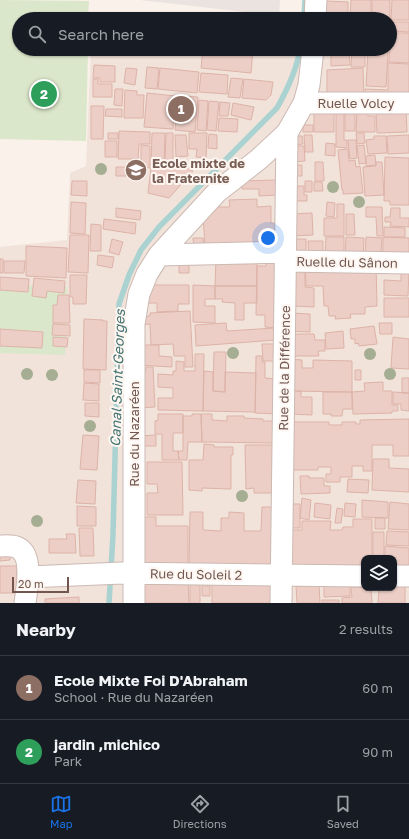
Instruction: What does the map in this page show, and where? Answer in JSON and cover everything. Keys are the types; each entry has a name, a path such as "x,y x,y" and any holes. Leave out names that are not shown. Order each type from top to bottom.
{"street":[{"path":"315,12 316,0"},
{"path":"282,129 304,103 309,85 312,56"},
{"name":"Ruelle Volcy","path":"304,103 409,103"},
{"name":"Rue du Nazaréen","path":"134,603 128,573 134,324 140,294 147,274 159,255 215,189 259,158 282,129"},
{"name":"Rue de la Différence","path":"281,603 286,257 282,129"},
{"name":"Ruelle du Sânon","path":"159,255 286,257 409,263"},
{"path":"0,546 16,546 22,550 26,556 28,577 26,603"},
{"name":"Rue du Soleil 2","path":"28,577 92,573 361,576"},
{"path":"397,576 409,576"}],"shaded area":[{"path":"140,0 280,0 279,12 244,12"},
{"path":"314,0 409,0 409,603 0,603 0,247 67,240 70,173 86,166 91,56 397,56 397,12 313,12"}],"green space":[{"path":"0,0 89,1 88,12 12,12 12,56 88,56 86,141 0,139"},
{"path":"0,285 67,287 65,355 0,353"}],"building":[{"path":"351,0 371,0 371,12 350,12"},
{"path":"372,0 390,0 390,12 372,12"},
{"path":"392,0 409,0 409,20 397,20 397,12 391,12"},
{"path":"326,1 348,2 348,12 325,12"},
{"path":"397,22 409,22 409,32 397,31"},
{"path":"397,33 409,33 409,63 389,62 389,56 397,56"},
{"path":"202,56 252,56 251,73 201,68"},
{"path":"331,56 349,56 350,65 331,66"},
{"path":"352,56 365,56 365,67 351,67"},
{"path":"368,56 388,56 386,87 366,86"},
{"path":"388,63 409,64 409,99 365,99 365,89 388,90"},
{"path":"94,65 115,66 115,82 100,82 100,78 93,78"},
{"path":"147,67 159,68 157,89 145,88"},
{"path":"126,68 137,69 135,85 124,83"},
{"path":"160,68 199,72 197,93 158,89"},
{"path":"363,68 364,99 327,98 327,70"},
{"path":"201,73 228,75 227,94 199,92"},
{"path":"231,78 243,79 240,98 228,97"},
{"path":"93,79 98,79 98,84 112,84 112,97 93,97"},
{"path":"244,79 273,82 271,95 266,100 242,98"},
{"path":"115,89 123,89 122,106 114,105"},
{"path":"125,90 137,91 137,95 144,95 143,118 124,118"},
{"path":"147,93 175,96 173,129 144,127"},
{"path":"178,96 198,97 195,132 175,130"},
{"path":"199,100 208,101 206,131 197,130"},
{"path":"209,101 219,102 216,131 207,130"},
{"path":"220,102 230,103 228,116 219,116"},
{"path":"233,103 254,107 251,120 231,115"},
{"path":"91,106 104,106 103,139 91,139"},
{"path":"106,109 122,109 122,117 105,116"},
{"path":"406,110 407,132 377,133 376,111"},
{"path":"314,111 334,111 334,132 314,132"},
{"path":"357,111 368,112 368,116 375,116 375,132 356,132"},
{"path":"336,112 344,112 344,140 347,140 347,148 336,147"},
{"path":"345,112 355,112 355,131 345,131"},
{"path":"219,118 238,119 237,132 218,131"},
{"path":"303,125 313,125 313,132 303,132"},
{"path":"119,131 150,132 150,144 139,144 138,159 118,159"},
{"path":"108,133 118,133 118,139 108,139"},
{"path":"152,133 165,133 164,166 151,166"},
{"path":"166,133 173,133 173,162 165,161"},
{"path":"189,133 207,133 206,158 196,157 197,149 189,149"},
{"path":"356,133 364,133 365,143 357,144"},
{"path":"209,134 217,135 217,149 208,148"},
{"path":"175,135 186,135 188,156 176,157"},
{"path":"304,135 312,135 313,152 305,152"},
{"path":"409,135 409,153 388,154 387,136"},
{"path":"294,136 302,136 303,144 294,145"},
{"path":"374,136 386,136 387,153 368,154 366,140 374,139"},
{"path":"348,140 356,140 357,158 350,159"},
{"path":"105,141 117,141 117,157 105,157"},
{"path":"326,143 335,144 335,156 325,155"},
{"path":"141,145 150,146 150,168 141,167"},
{"path":"364,145 366,163 359,164 357,146"},
{"path":"293,146 304,146 305,161 294,162"},
{"path":"348,149 349,161 355,160 356,167 360,166 363,193 343,194 338,150"},
{"path":"375,155 376,165 366,166 366,156"},
{"path":"385,157 409,158 409,205 390,205 390,201 384,201"},
{"path":"315,162 323,162 324,181 315,181"},
{"path":"376,162 382,162 384,195 365,196 363,167 376,166"},
{"path":"293,165 302,165 302,176 293,176"},
{"path":"116,167 138,167 138,176 116,176"},
{"path":"151,168 186,168 193,171 169,198 148,193"},
{"path":"277,180 278,195 259,196 259,189 242,189 242,181"},
{"path":"72,181 87,181 87,196 71,195"},
{"path":"305,181 312,181 312,192 305,192"},
{"path":"314,182 322,182 323,191 314,191"},
{"path":"293,186 304,186 304,195 307,195 307,201 292,201"},
{"path":"257,199 257,207 271,206 271,223 277,223 276,248 205,246 203,215 210,207 230,207 229,200"},
{"path":"71,202 86,203 85,234 70,233"},
{"path":"327,202 335,203 334,217 326,216"},
{"path":"337,204 344,204 344,236 324,236 324,218 337,218"},
{"path":"366,207 382,207 383,236 377,236 376,217 366,217"},
{"path":"116,208 141,211 140,220 116,217"},
{"path":"391,208 400,208 400,218 409,218 409,227 390,226 391,222 385,222 385,217 390,217"},
{"path":"312,213 313,235 292,236 291,214"},
{"path":"346,214 354,214 355,235 346,235"},
{"path":"104,219 136,223 135,234 103,229"},
{"path":"91,224 101,225 101,251 90,251"},
{"path":"384,227 405,228 405,237 384,237"},
{"path":"70,235 89,235 88,273 68,272"},
{"path":"326,237 344,237 344,258 325,258"},
{"path":"346,237 364,238 363,259 345,258"},
{"path":"366,237 382,238 381,255 365,255"},
{"path":"383,237 409,238 409,254 383,254"},
{"path":"193,238 203,238 204,248 194,249"},
{"path":"112,239 123,242 119,255 109,252"},
{"path":"293,239 306,239 306,257 293,258"},
{"path":"308,241 323,241 323,257 309,257"},
{"path":"26,246 67,248 66,278 26,276"},
{"path":"98,255 114,257 112,268 97,265"},
{"path":"216,258 257,258 257,286 215,286"},
{"path":"266,258 278,259 277,328 265,327 265,315 256,315 257,266 266,266"},
{"path":"0,259 3,259 3,273 0,273"},
{"path":"4,261 25,261 24,273 4,273"},
{"path":"179,262 189,264 189,273 179,273"},
{"path":"376,265 377,306 365,307 365,314 350,314 351,318 335,319 336,316 329,316 328,306 324,306 323,286 306,286 305,266"},
{"path":"290,266 305,266 305,287 314,288 314,307 293,306"},
{"path":"401,270 409,270 408,296 384,295 384,280 401,281"},
{"path":"70,275 87,275 86,304 73,304 73,297 70,297"},
{"path":"0,277 29,279 28,292 0,290"},
{"path":"34,278 65,281 64,293 47,291 46,298 32,296"},
{"path":"146,285 189,285 189,304 178,304 178,311 157,312 157,303 147,303"},
{"path":"193,285 215,286 215,299 205,299 205,306 215,306 215,323 193,322"},
{"path":"215,286 257,286 257,303 244,303 244,320 235,320 235,303 222,302 223,299 215,299"},
{"path":"58,295 69,295 70,323 53,323 53,305 57,305"},
{"path":"384,298 409,298 409,317 384,317"},
{"path":"190,311 193,367 185,367 185,356 174,356 173,344 151,345 150,324 140,325 140,317 150,316 150,313"},
{"path":"290,313 310,314 310,332 290,331"},
{"path":"84,319 107,321 106,370 83,369"},
{"path":"226,323 227,331 275,328 276,340 196,346 195,325"},
{"path":"379,323 392,323 392,334 380,334"},
{"path":"53,324 70,325 70,336 52,335"},
{"path":"374,326 377,344 359,346 358,343 355,344 355,339 351,339 350,329"},
{"path":"0,329 43,332 42,348 0,346"},
{"path":"343,331 344,348 326,349 325,333"},
{"path":"290,334 314,334 315,340 325,340 325,351 318,351 319,356 290,356"},
{"path":"53,337 68,338 67,347 53,346"},
{"path":"393,337 409,339 409,369 391,368"},
{"path":"262,344 276,344 277,361 263,361"},
{"path":"139,345 159,345 159,356 172,357 172,367 138,365"},
{"path":"214,352 226,352 225,392 213,391"},
{"path":"195,354 204,354 203,411 158,410 158,398 173,398 173,388 158,387 158,374 173,375 173,371 176,371 176,361 184,362 184,371 195,371"},
{"path":"256,356 262,356 262,362 265,362 265,378 278,379 278,414 255,413"},
{"path":"289,359 302,360 302,368 313,368 313,360 352,361 352,392 289,391"},
{"path":"146,367 153,367 155,407 138,408 137,371 146,371"},
{"path":"84,370 100,370 100,383 84,382"},
{"path":"355,370 361,370 361,380 355,380"},
{"path":"204,371 213,372 213,391 225,392 225,372 256,373 255,412 203,411"},
{"path":"402,378 409,378 409,393 402,393"},
{"path":"383,382 383,391 392,391 392,405 398,405 398,411 392,411 392,413 353,414 352,392 365,391 364,383"},
{"path":"84,383 99,384 99,401 83,400"},
{"path":"291,391 301,391 301,397 312,397 312,415 291,414"},
{"path":"323,392 352,392 352,409 343,409 342,416 323,414"},
{"path":"393,392 409,393 409,411 401,410 401,404 393,404"},
{"path":"85,403 99,403 99,417 85,416"},
{"path":"158,414 183,414 183,433 173,433 173,451 178,451 179,460 162,460 162,434 155,434 155,421 158,420"},
{"path":"192,414 201,414 202,442 188,442 187,460 179,460 178,451 183,451 183,416 192,416"},
{"path":"201,414 212,414 212,420 227,421 227,416 244,416 244,418 275,421 275,443 202,442"},
{"path":"409,419 409,456 393,456 393,445 372,445 372,471 363,471 363,466 352,466 352,477 340,477 340,482 326,482 326,474 331,474 331,467 318,467 318,470 292,470 291,422 329,422 329,425 342,425 342,422 356,422 356,424 360,424 360,420"},
{"path":"83,435 99,436 97,470 80,469"},
{"path":"156,435 156,446 137,446 137,436"},
{"path":"204,444 214,445 214,447 233,447 233,455 231,455 231,489 202,488 202,491 189,490 189,460 203,460"},
{"path":"245,445 275,445 276,493 254,493 254,488 246,489"},
{"path":"373,459 389,459 389,468 409,469 409,492 372,490"},
{"path":"147,462 182,462 183,515 147,515 147,493 158,493 157,484 147,484"},
{"path":"300,476 309,476 309,478 324,478 324,486 330,486 330,493 301,494"},
{"path":"348,479 369,480 368,493 347,492"},
{"path":"78,480 96,481 95,504 76,503"},
{"path":"302,498 311,500 309,520 300,518"},
{"path":"362,500 388,502 388,518 362,517"},
{"path":"390,502 409,504 409,530 388,529"},
{"path":"315,503 331,505 330,519 314,517"},
{"path":"345,503 356,504 355,517 344,516"},
{"path":"292,504 300,504 300,528 292,528"},
{"path":"77,506 96,507 96,526 77,526"},
{"path":"262,507 275,507 275,566 189,565 190,512 203,512 203,530 221,531 221,518 229,518 229,512 244,513 244,531 261,531"},
{"path":"337,508 343,509 341,523 335,523"},
{"path":"142,517 156,517 156,526 188,526 188,564 142,564"},
{"path":"375,518 385,518 385,529 375,529"},
{"path":"353,519 372,519 372,555 361,555 361,567 291,567 291,530 302,530 302,521 331,521 330,530 342,530 343,527 353,527"},
{"path":"79,528 93,528 94,556 80,556"},
{"path":"387,531 409,532 409,546 386,545"},
{"path":"373,532 384,532 384,555 373,555"},
{"path":"66,534 75,534 76,553 49,553 49,539 67,539"},
{"path":"385,546 409,548 409,568 397,567 397,555 385,555"},
{"path":"10,552 10,560 0,561 0,553"},
{"path":"0,566 17,566 17,593 0,593"},
{"path":"188,582 189,603 143,603 143,584"},
{"path":"212,583 272,584 272,603 212,603"},
{"path":"190,584 200,585 200,603 190,603"},
{"path":"350,584 350,596 324,597 324,585"},
{"path":"319,585 320,603 297,603 296,586"},
{"path":"202,586 210,586 210,596 202,596"},
{"path":"397,586 405,586 405,603 378,603 379,591 397,591"},
{"path":"351,587 361,588 361,591 371,591 372,603 342,603 342,598 352,597"},
{"path":"79,597 79,603 45,603 45,599"},
{"path":"322,600 339,600 339,603 322,603"}],"waterway":[{"name":"Canal Saint-Georges","path":"304,12 305,0"},
{"name":"Canal Saint-Georges","path":"109,603 113,535 119,304 129,275 141,250 159,227 277,108 288,87 299,56"}],"place":[{"name":"jardin ,michico","path":"44,94"},
{"name":"Ecole Mixte Foi D'Abraham","path":"181,109"},
{"name":"Ecole mixte de la Fraternite","path":"136,170"}]}
